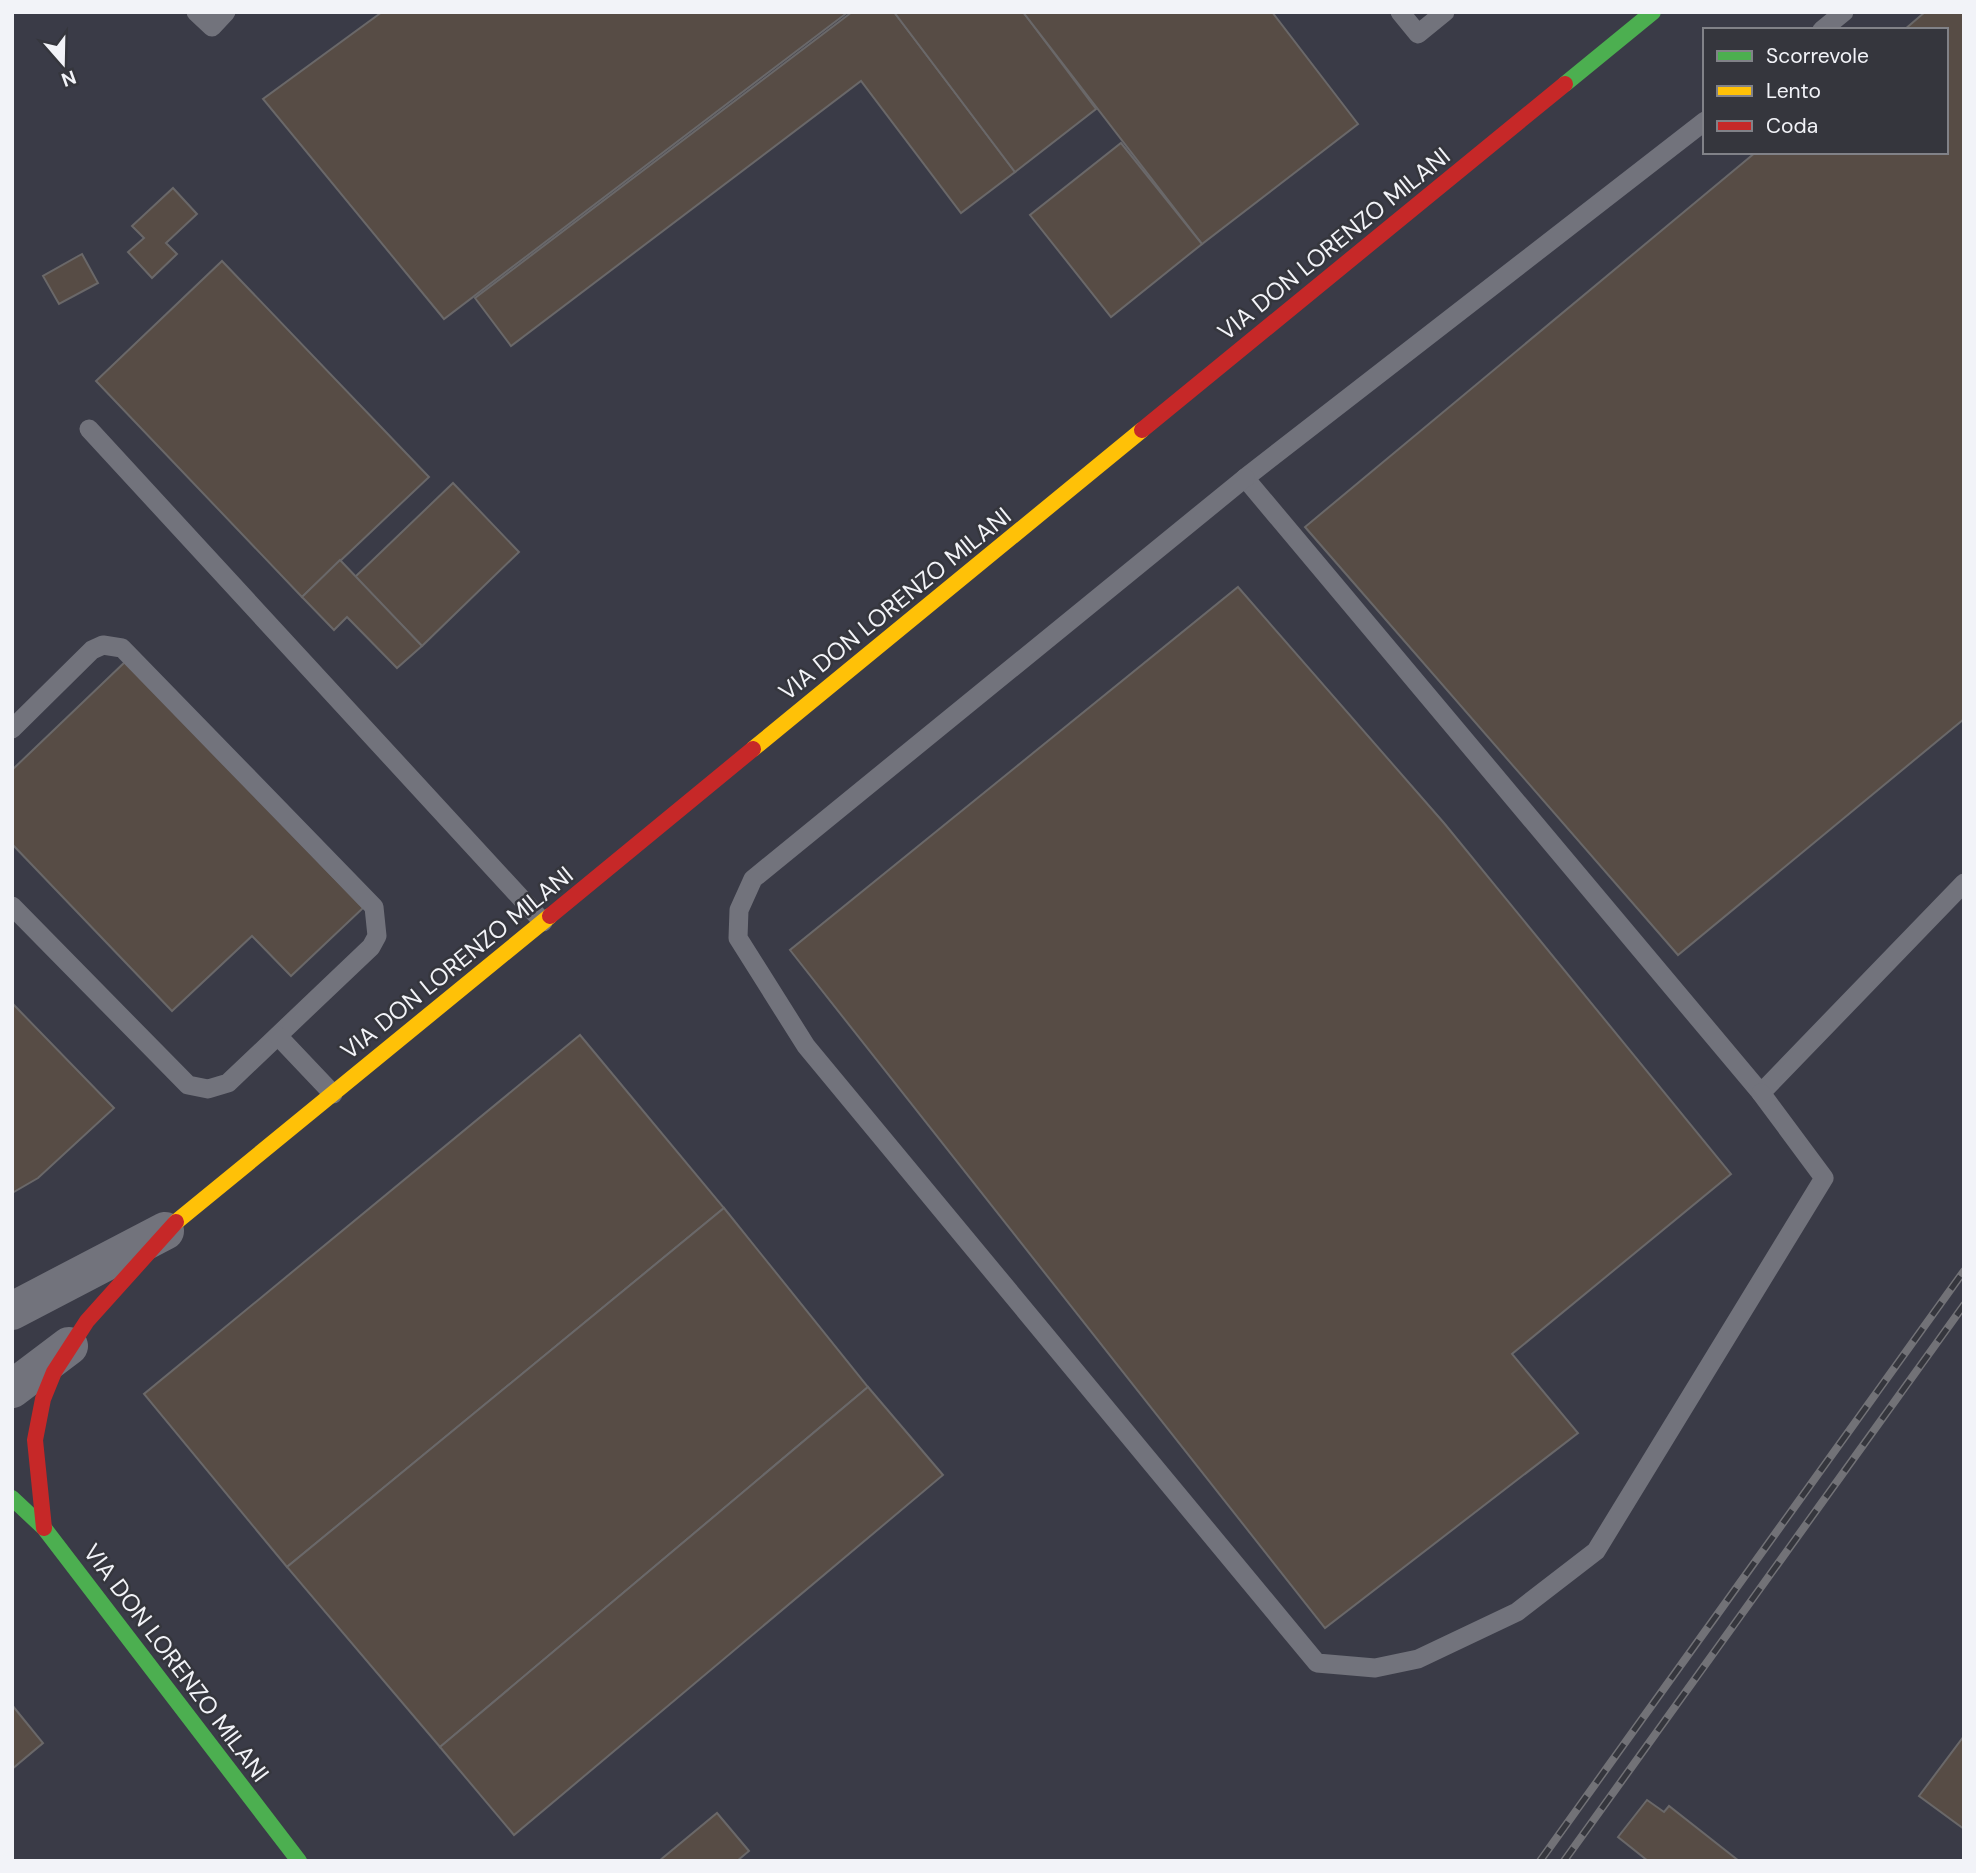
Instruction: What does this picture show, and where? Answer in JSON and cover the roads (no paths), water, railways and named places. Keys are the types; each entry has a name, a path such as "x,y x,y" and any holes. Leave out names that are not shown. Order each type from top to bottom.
{"street":[{"name":"VIA DON LORENZO MILANI","path":"44,1528 35,1429 45,1392 69,1346 166,1230 1653,12"},
{"path":"12,1311 166,1230"},
{"path":"12,1389 69,1346"},
{"name":"VIA DON LORENZO MILANI","path":"12,1498 44,1528 299,1861"}],"lane":[{"path":"196,12 212,27 226,12"},
{"path":"1400,12 1418,34 1445,12"},
{"path":"1824,28 1844,12"},
{"path":"1245,478 1761,1093 1824,1178 1596,1550 1517,1612 1418,1659 1375,1668 1317,1663 806,1046 738,938 738,910 753,879 1245,478 1703,123"},
{"path":"89,429 543,922"},
{"path":"12,729 92,650 103,645 122,648 374,907 377,936 371,947 228,1083 208,1089 188,1085 12,905"},
{"path":"1761,1093 1964,883"},
{"path":"278,1036 332,1094"}],"railway":[{"path":"1540,1861 1964,1271"},
{"path":"1564,1861 1964,1305"}]}
